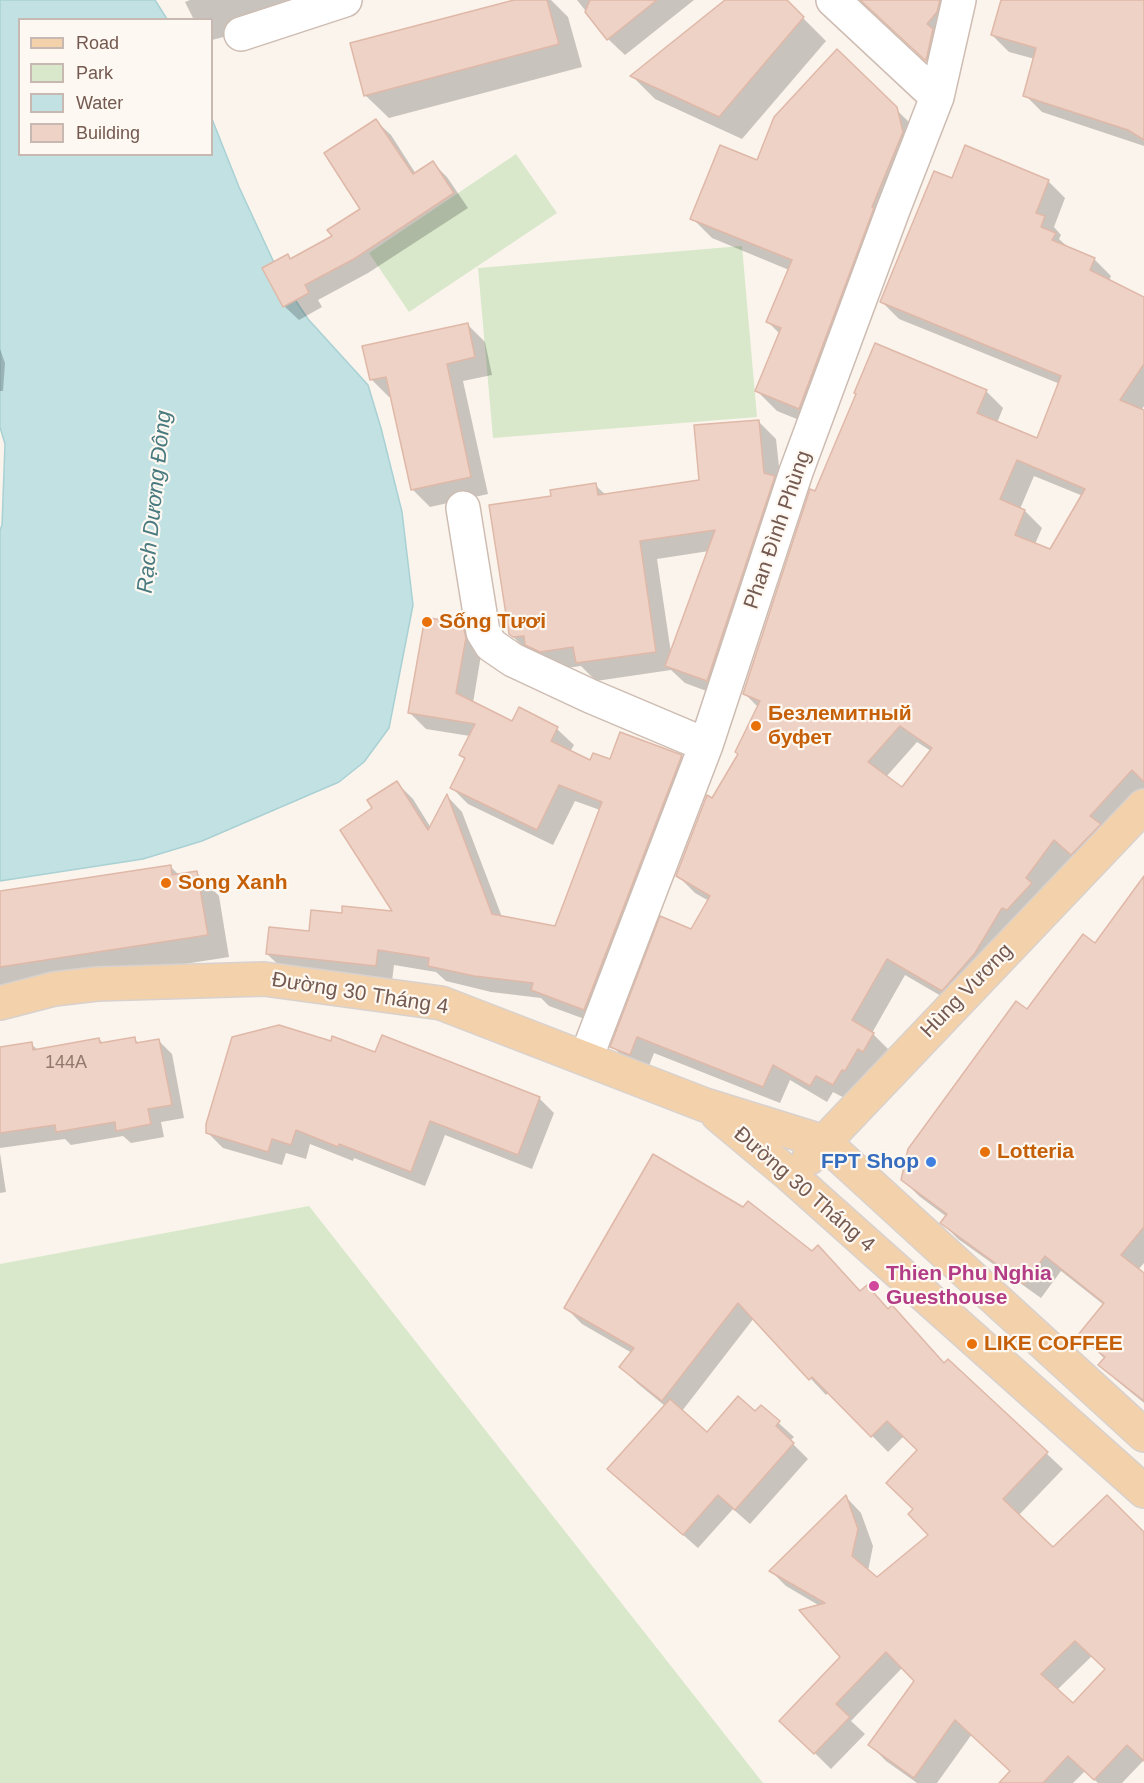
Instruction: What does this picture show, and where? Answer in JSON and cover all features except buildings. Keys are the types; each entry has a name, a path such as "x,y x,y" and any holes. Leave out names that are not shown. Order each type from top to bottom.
{"main road":[{"name":"Hùng Vương","path":"791,1176 1144,806"},
{"name":"Đường 30 Tháng 4","path":"0,1003 54,989 97,984 264,979 441,1003 705,1105 824,1142 1144,1435"},
{"name":"Đường 30 Tháng 4","path":"705,1105 791,1176 1144,1491"},
{"path":"1054,1412 1082,1379"}],"street":[{"path":"241,34 345,0"},
{"path":"833,0 937,97"},
{"name":"Phan Đình Phùng","path":"586,1058 706,745 796,472 937,97 959,0"},
{"path":"463,508 483,632 491,645 513,660 590,696 706,745"}],"green space":[{"path":"516,154 557,213 409,312 369,253"},
{"path":"742,246 757,417 493,438 478,268"},
{"path":"309,1206 763,1783 0,1783 0,1264"}],"water":[{"name":"Rạch Dương Đông","path":"0,0 155,0 166,18 18,18 18,156 213,156 213,122 239,187 283,282 308,319 368,385 402,512 413,605 389,728 364,762 339,782 202,841 143,859 0,881 0,530 5,444 0,427"}],"place":[{"name":"Sống Tươi","path":"427,622"},
{"name":"Безлемитный буфет","path":"756,726"},
{"name":"Song Xanh","path":"166,883"},
{"name":"Lotteria","path":"985,1152"},
{"name":"FPT Shop","path":"931,1162"},
{"name":"Thien Phu Nghia Guesthouse","path":"874,1286"},
{"name":"LIKE COFFEE","path":"972,1344"}]}
